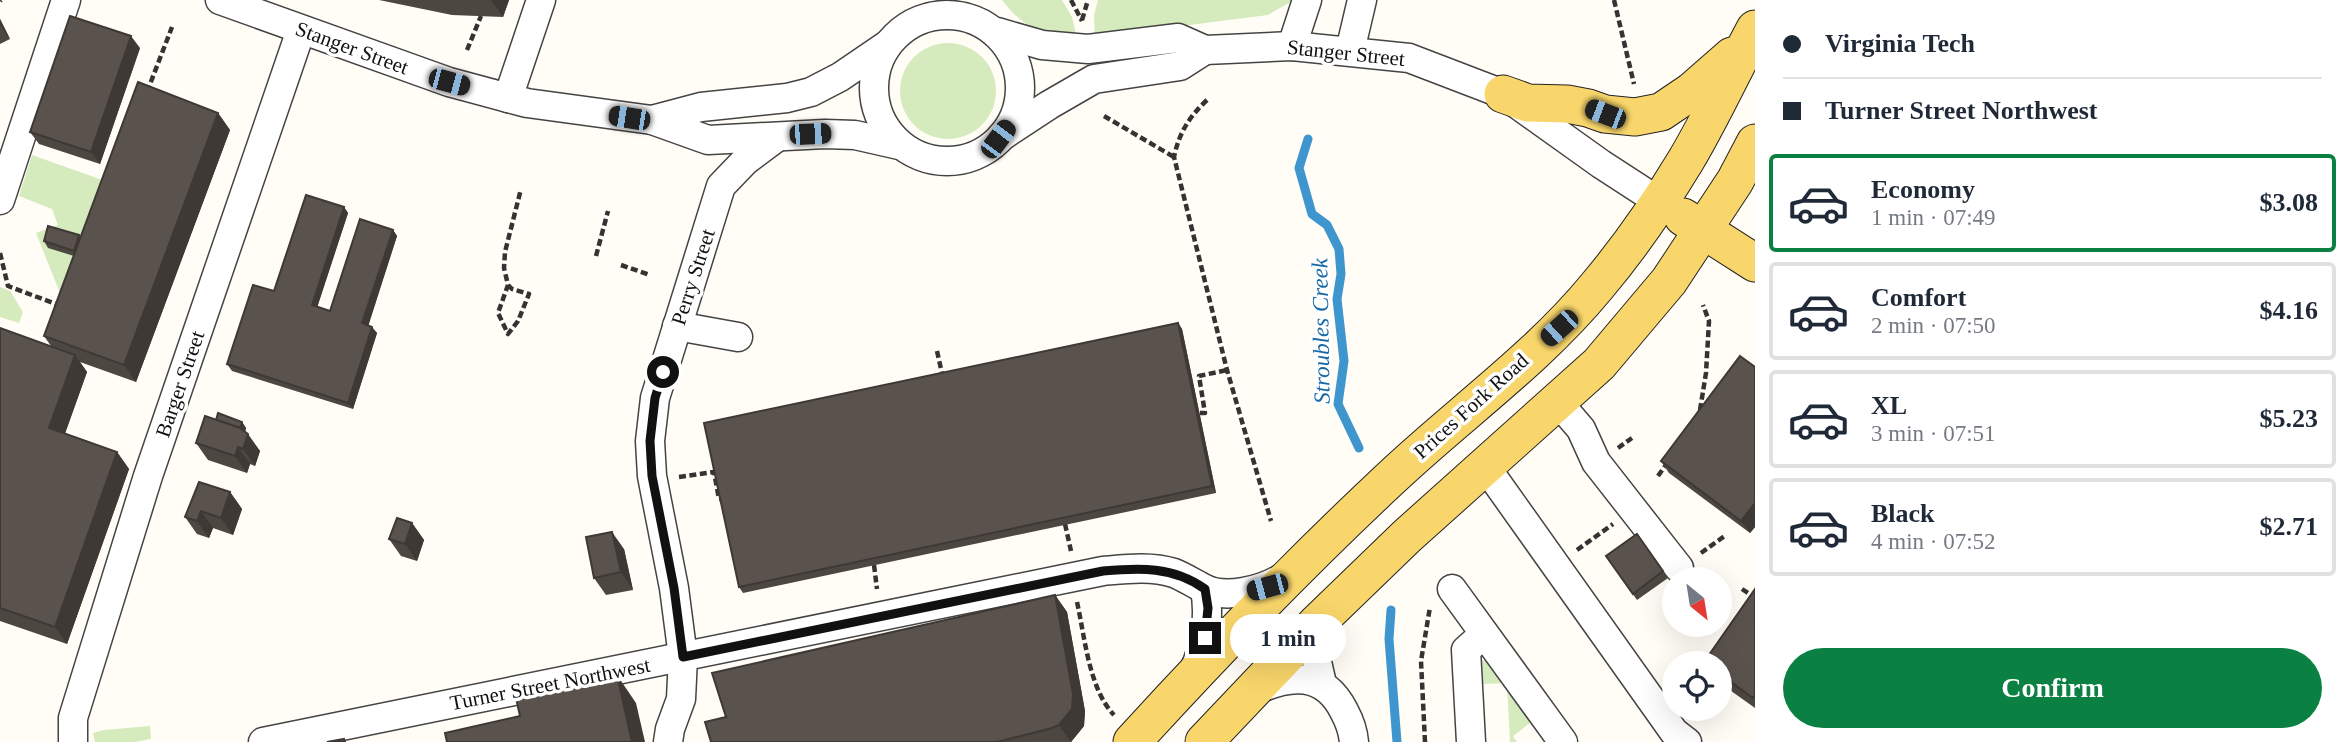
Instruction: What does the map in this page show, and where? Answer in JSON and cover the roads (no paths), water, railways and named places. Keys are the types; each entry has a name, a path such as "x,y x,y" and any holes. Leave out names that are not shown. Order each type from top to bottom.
{"main road":[{"path":"1503,94 1528,103 1567,104 1605,114 1635,117 1661,112 1722,67 1754,30"},
{"name":"Prices Fork Road","path":"1126,731 1190,679 1242,622 1393,475 1559,328 1625,251 1686,159 1754,30"},
{"path":"1204,742 1318,622 1407,536 1599,364 1669,281 1735,181 1755,142"},
{"path":"1658,201 1755,263"}],"street":[{"path":"0,200 66,0"},
{"name":"Stanger Street","path":"220,0 449,82 509,98 652,120 708,140 825,134 850,135 899,145"},
{"path":"509,98 541,0"},
{"path":"1292,46 1307,0"},
{"path":"1350,51 1363,0"},
{"path":"948,7 997,32 1011,49 1019,74 1017,106 998,139 984,150 960,161 934,161 917,156 899,145 880,118 874,98 875,68 887,45 906,30 948,7"},
{"name":"Barger Street","path":"73,742 73,718 148,476 302,30"},
{"name":"Stanger Street","path":"997,32 1041,45 1088,48 1178,38 1205,50 1292,46 1409,58 1503,94 1658,201"},
{"name":"Stanger Street","path":"652,120 701,107 787,99 811,92 887,45"},
{"name":"Stanger Street","path":"998,139 1094,79 1180,66 1205,50"},
{"name":"Perry Street","path":"666,738 681,699 683,657 674,588 653,484 650,441 655,398 721,186 745,161 777,137"},
{"path":"708,140 721,186"},
{"path":"677,326 738,337"},
{"path":"1558,401 1581,429 1596,463 1678,567"},
{"path":"1485,466 1674,732 1688,742"},
{"name":"Turner Street Northwest","path":"263,742 391,729 683,657 1103,571 1143,568 1172,573 1205,589 1249,592 1267,587 1304,561"},
{"path":"1190,679 1205,638 1208,608 1205,589"},
{"path":"1441,596 1484,634 1563,742"},
{"path":"1318,622 1315,653 1322,684"},
{"path":"1471,742 1466,650 1484,634"},
{"path":"1249,693 1268,684 1291,679 1308,679 1322,684 1340,703 1353,729 1354,742"}],"waterway":[{"name":"Stroubles Creek","path":"1308,139 1299,168 1312,214 1327,225 1339,249 1341,274 1337,299 1344,361 1338,404 1359,448"},
{"name":"Stroubles Creek","path":"1391,610 1389,639 1397,742"}]}
